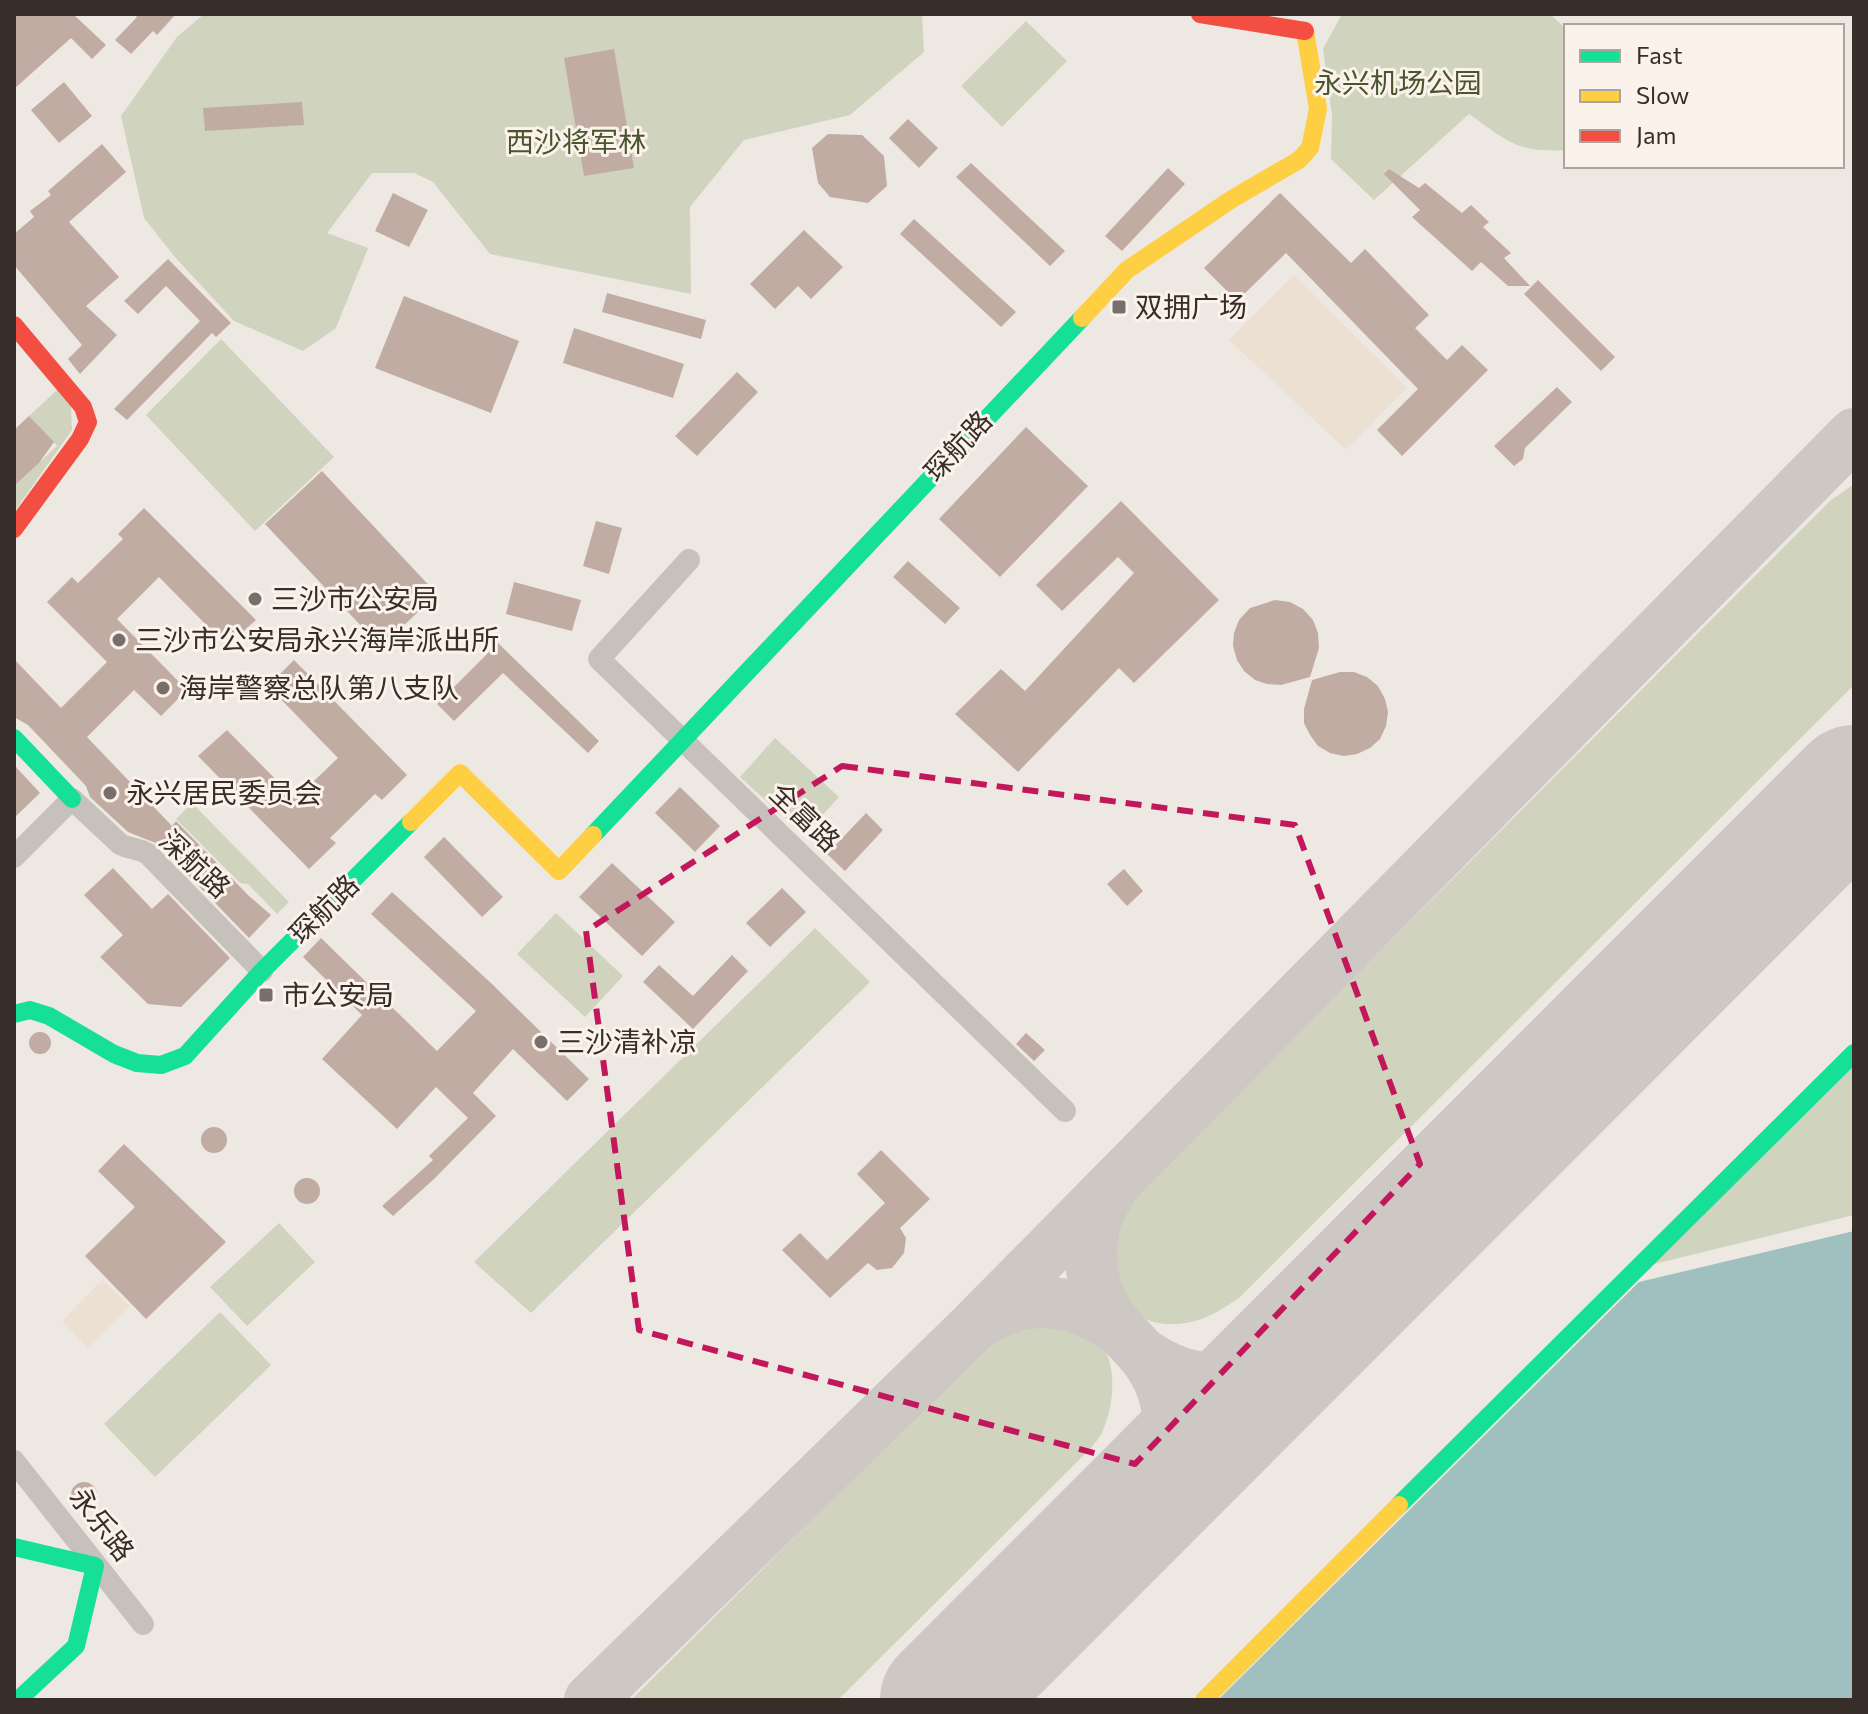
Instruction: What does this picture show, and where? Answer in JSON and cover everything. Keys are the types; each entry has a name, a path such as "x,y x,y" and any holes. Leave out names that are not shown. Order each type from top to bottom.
{"street":[{"path":"1200,14 1305,31 1317,14"},
{"name":"琛航路","path":"14,1014 18,1010 35,1009 138,1064 173,1064 185,1056 262,971 460,773 559,871 1127,270 1232,199 1299,160 1310,148 1318,109 1305,31"},
{"path":"14,325 83,407 88,422 80,439 14,529"},
{"name":"全富路","path":"689,560 599,659 1065,1111"},
{"path":"14,738 72,799 14,857"},
{"name":"深航路","path":"72,799 120,844 148,854 262,971"},
{"path":"1204,1700 1854,1053"},
{"name":"永乐路","path":"14,1461 143,1624"},
{"path":"14,1547 95,1566 76,1646 18,1700"}],"highlighted area":[{"path":"842,766 1295,825 1420,1164 1135,1464 639,1330 586,931"}],"green space":[{"name":"西沙将军林","path":"204,14 922,14 924,52 850,115 744,140 690,207 691,294 490,254 433,182 414,173 372,173 327,233 368,248 336,328 303,351 234,321 174,256 144,218 121,116 177,37"},
{"name":"永兴机场公园","path":"1342,14 1550,14 1564,27 1564,150 1536,149 1513,143 1469,114 1374,200 1331,159 1332,115 1323,49"},
{"path":"1026,21 1067,61 1002,127 961,86"},
{"path":"221,339 334,457 255,531 146,415"},
{"path":"57,390 71,407 72,430 14,512 14,486 57,446 29,416"},
{"path":"1854,484 1854,685 1239,1298 1201,1319 1167,1324 1144,1319 1128,1306 1118,1288 1113,1267 1114,1244 1121,1221 1133,1199 1830,501"},
{"path":"775,738 839,797 804,835 740,777"},
{"path":"192,803 289,902 277,914 248,884 240,883 176,819"},
{"path":"556,913 623,976 585,1017 517,954"},
{"path":"815,928 870,982 531,1313 474,1262"},
{"path":"1854,1059 1854,1215 1650,1265"},
{"path":"279,1223 315,1262 247,1326 210,1287"},
{"path":"220,1312 271,1365 155,1477 104,1424"},
{"path":"1035,1324 1078,1327 1102,1344 1112,1371 1112,1387 1108,1417 1102,1433 1089,1450 838,1700 631,1700 987,1346 1012,1331"}],"shaded area":[{"name":"双拥广场","path":"1294,275 1407,388 1346,450 1229,340"},
{"path":"102,1280 130,1306 88,1348 62,1321"}],"water":[{"path":"1854,1231 1854,1700 1218,1700 1639,1282"}],"building":[{"path":"14,14 73,14 106,45 92,59 71,38 14,89"},
{"path":"134,14 176,14 157,35 153,31 131,54 115,40 137,17"},
{"path":"614,49 634,168 584,176 564,58"},
{"path":"64,82 92,116 59,143 31,110"},
{"path":"302,102 304,125 205,131 203,108"},
{"path":"908,119 938,148 919,168 889,138"},
{"path":"828,134 862,135 884,156 887,186 868,203 830,197 818,183 812,148"},
{"path":"102,144 126,172 69,222 119,277 86,306 117,335 80,374 68,359 82,345 14,265 14,234 34,217 30,211 51,195 48,191"},
{"path":"971,163 1065,251 1050,266 956,177"},
{"path":"1168,168 1185,184 1122,251 1105,236"},
{"path":"1389,169 1419,188 1425,183 1462,213 1471,205 1489,222 1483,227 1511,253 1504,258 1530,286 1508,286 1481,262 1472,271 1412,217 1420,210 1384,174"},
{"path":"393,193 428,210 409,247 375,231"},
{"path":"1280,193 1351,263 1365,249 1429,315 1415,328 1447,360 1462,345 1488,370 1402,456 1377,430 1418,389 1286,253 1237,301 1204,268"},
{"path":"914,219 1016,312 1001,327 900,234"},
{"path":"804,230 843,267 811,299 798,286 775,309 750,284"},
{"path":"168,259 231,323 216,337 212,333 127,420 114,409 200,321 166,286 138,314 124,301"},
{"path":"1538,280 1615,357 1601,371 1524,294"},
{"path":"607,293 706,320 701,339 602,312"},
{"path":"404,296 519,341 491,413 375,368"},
{"path":"574,328 684,364 673,398 563,363"},
{"path":"737,372 758,392 697,456 675,436"},
{"path":"1557,387 1572,402 1525,448 1523,459 1514,466 1494,446"},
{"path":"29,416 54,442 39,463 14,486 14,430"},
{"path":"1026,427 1088,486 1000,577 939,519"},
{"path":"322,471 437,594 381,647 265,524"},
{"path":"1121,501 1219,600 1134,683 1119,668 1018,772 955,714 1001,669 1025,691 1134,573 1118,557 1062,611 1036,585"},
{"path":"144,508 256,620 227,646 159,577 117,619 187,690 161,716 134,690 87,737 172,826 176,821 271,915 249,938 158,844 128,832 90,797 86,786 28,725 14,717 14,659 61,708 107,662 47,602 72,577 78,583 123,539 118,534"},
{"path":"596,521 622,528 609,574 583,566"},
{"path":"908,561 960,608 945,624 893,577"},
{"path":"514,582 581,600 572,631 506,614"},
{"path":"1275,600 1290,602 1303,609 1313,620 1318,633 1319,648 1310,677 1281,685 1255,680 1244,671 1233,646 1239,620 1250,608"},
{"path":"498,643 599,741 588,753 503,673 454,721 437,704"},
{"path":"294,660 407,775 382,800 375,794 330,838 336,843 309,869 198,756 227,730 295,799 338,758 268,686"},
{"path":"1340,672 1354,672 1378,686 1388,712 1380,739 1370,748 1344,756 1318,746 1304,723 1304,709 1312,680"},
{"path":"16,767 40,793 14,818 14,769"},
{"path":"680,787 720,826 695,852 655,813"},
{"path":"866,813 883,830 845,871 827,854"},
{"path":"444,837 503,897 482,917 424,857"},
{"path":"612,863 675,922 642,956 579,897"},
{"path":"113,868 152,909 168,894 230,958 181,1007 148,1004 100,957 123,935 84,895"},
{"path":"1124,869 1143,891 1127,906 1107,884"},
{"path":"782,888 806,912 770,947 746,923"},
{"path":"392,892 589,1079 567,1101 513,1049 473,1093 496,1116 393,1216 382,1206 433,1160 429,1156 468,1118 436,1087 397,1129 322,1059 362,1015 303,957 321,938 437,1051 476,1011 371,914"},
{"path":"732,955 748,971 693,1029 643,982 659,965 693,996"},
{"path":"40,1032 48,1035 51,1043 48,1051 40,1054 32,1051 29,1043 32,1035"},
{"path":"1026,1033 1045,1050 1034,1061 1016,1044"},
{"path":"214,1127 223,1131 227,1140 223,1149 214,1153 205,1149 201,1140 205,1131"},
{"path":"124,1144 226,1242 146,1319 85,1256 135,1207 98,1171"},
{"path":"881,1150 930,1199 900,1228 906,1238 904,1253 892,1268 877,1270 868,1263 830,1298 782,1250 800,1233 827,1260 885,1203 857,1174"},
{"path":"307,1178 316,1182 320,1191 316,1200 307,1204 298,1200 294,1191 298,1182"},
{"path":"84,1482 93,1486 97,1495 93,1504 84,1508 75,1504 71,1495 75,1486"}],"taxiway":[{"path":"590,1700 971,1329 1854,434"},
{"path":"1110,1192 1092,1237 1095,1285 1108,1314 1155,1372 1167,1407 1168,1442 1158,1477 1149,1494"},
{"path":"984,1320 1019,1305 1054,1303 1089,1313 1122,1332"},
{"path":"1142,1353 1176,1372 1211,1379 1247,1375 1283,1360"}],"runway":[{"path":"944,1700 1854,789"}],"traffic: fast":[{"path":"593,835 1082,318"},
{"path":"14,738 72,799"},
{"path":"14,1014 30,1010 49,1016 114,1054 137,1063 161,1065 185,1056 262,971 411,822"},
{"path":"1399,1505 1854,1053"},
{"path":"14,1547 95,1566 76,1646 18,1700"}],"traffic: slow":[{"path":"1082,318 1127,270 1232,199 1299,160 1310,148 1318,109 1305,31"},
{"path":"411,822 460,773 559,871 593,835"},
{"path":"1204,1700 1399,1505"}],"traffic: jam":[{"path":"1200,14 1305,31"},
{"path":"14,325 83,407 88,422 80,439 14,529"}],"place":[{"name":"双拥广场","path":"1119,307"},
{"name":"三沙市公安局","path":"255,599"},
{"name":"三沙市公安局永兴海岸派出所","path":"119,640"},
{"name":"海岸警察总队第八支队","path":"163,688"},
{"name":"永兴居民委员会","path":"110,793"},
{"name":"市公安局","path":"266,995"},
{"name":"三沙清补凉","path":"541,1042"}]}
